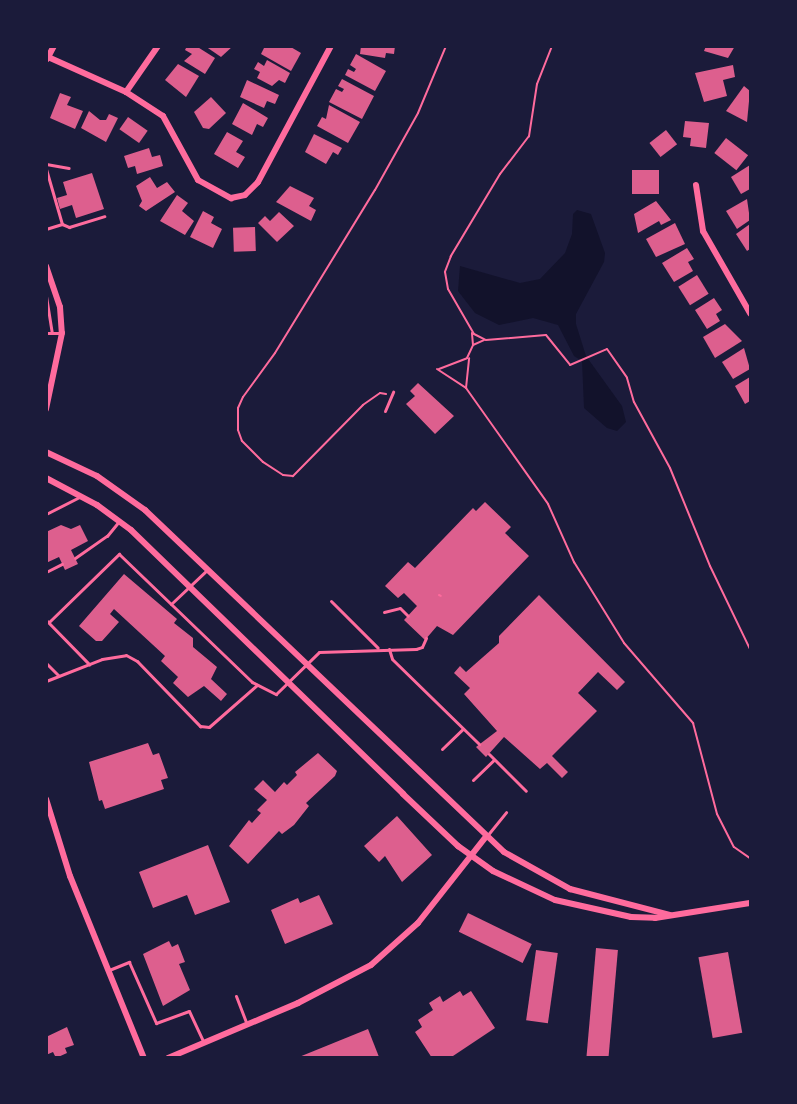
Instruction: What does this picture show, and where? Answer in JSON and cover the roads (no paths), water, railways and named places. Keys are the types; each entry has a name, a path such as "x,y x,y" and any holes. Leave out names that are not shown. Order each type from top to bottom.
{"street":[{"path":"54,46 47,58 126,92 163,116 198,180 221,196 236,198 249,193 258,182 331,46"},
{"path":"126,92 158,46"},
{"path":"696,185 703,231 750,313"},
{"path":"46,266 60,307 62,333 46,409"},
{"path":"46,452 79,466 130,498 208,569 485,838 519,863 570,889 670,915"},
{"path":"46,478 82,496 119,521 471,855 523,887 576,907 631,917 670,915 750,903"},
{"path":"46,799 70,876 144,1058"},
{"path":"168,1058 336,986 371,965 418,923 485,838"}],"lane":[{"path":"46,164 69,168"},
{"path":"46,169 62,224"},
{"path":"46,229 62,224 69,227 104,216"},
{"path":"46,296 52,333"},
{"path":"46,333 62,333"},
{"path":"385,411 392,394"},
{"path":"46,514 82,496"},
{"path":"75,558 107,536 119,521"},
{"path":"89,664 48,621 119,554 257,685 276,694 322,650 422,647 426,638"},
{"path":"46,572 62,564"},
{"path":"171,604 208,569"},
{"path":"332,601 379,649"},
{"path":"384,612 400,608 408,616"},
{"path":"389,649 392,659 479,744"},
{"path":"46,681 116,655 137,661 200,726 209,728 257,685"},
{"path":"46,663 59,676"},
{"path":"442,749 463,729"},
{"path":"489,754 526,791"},
{"path":"473,780 494,759"},
{"path":"485,838 506,812"},
{"path":"108,971 129,962 156,1023 189,1011 204,1043"},
{"path":"236,996 247,1024"}]}
